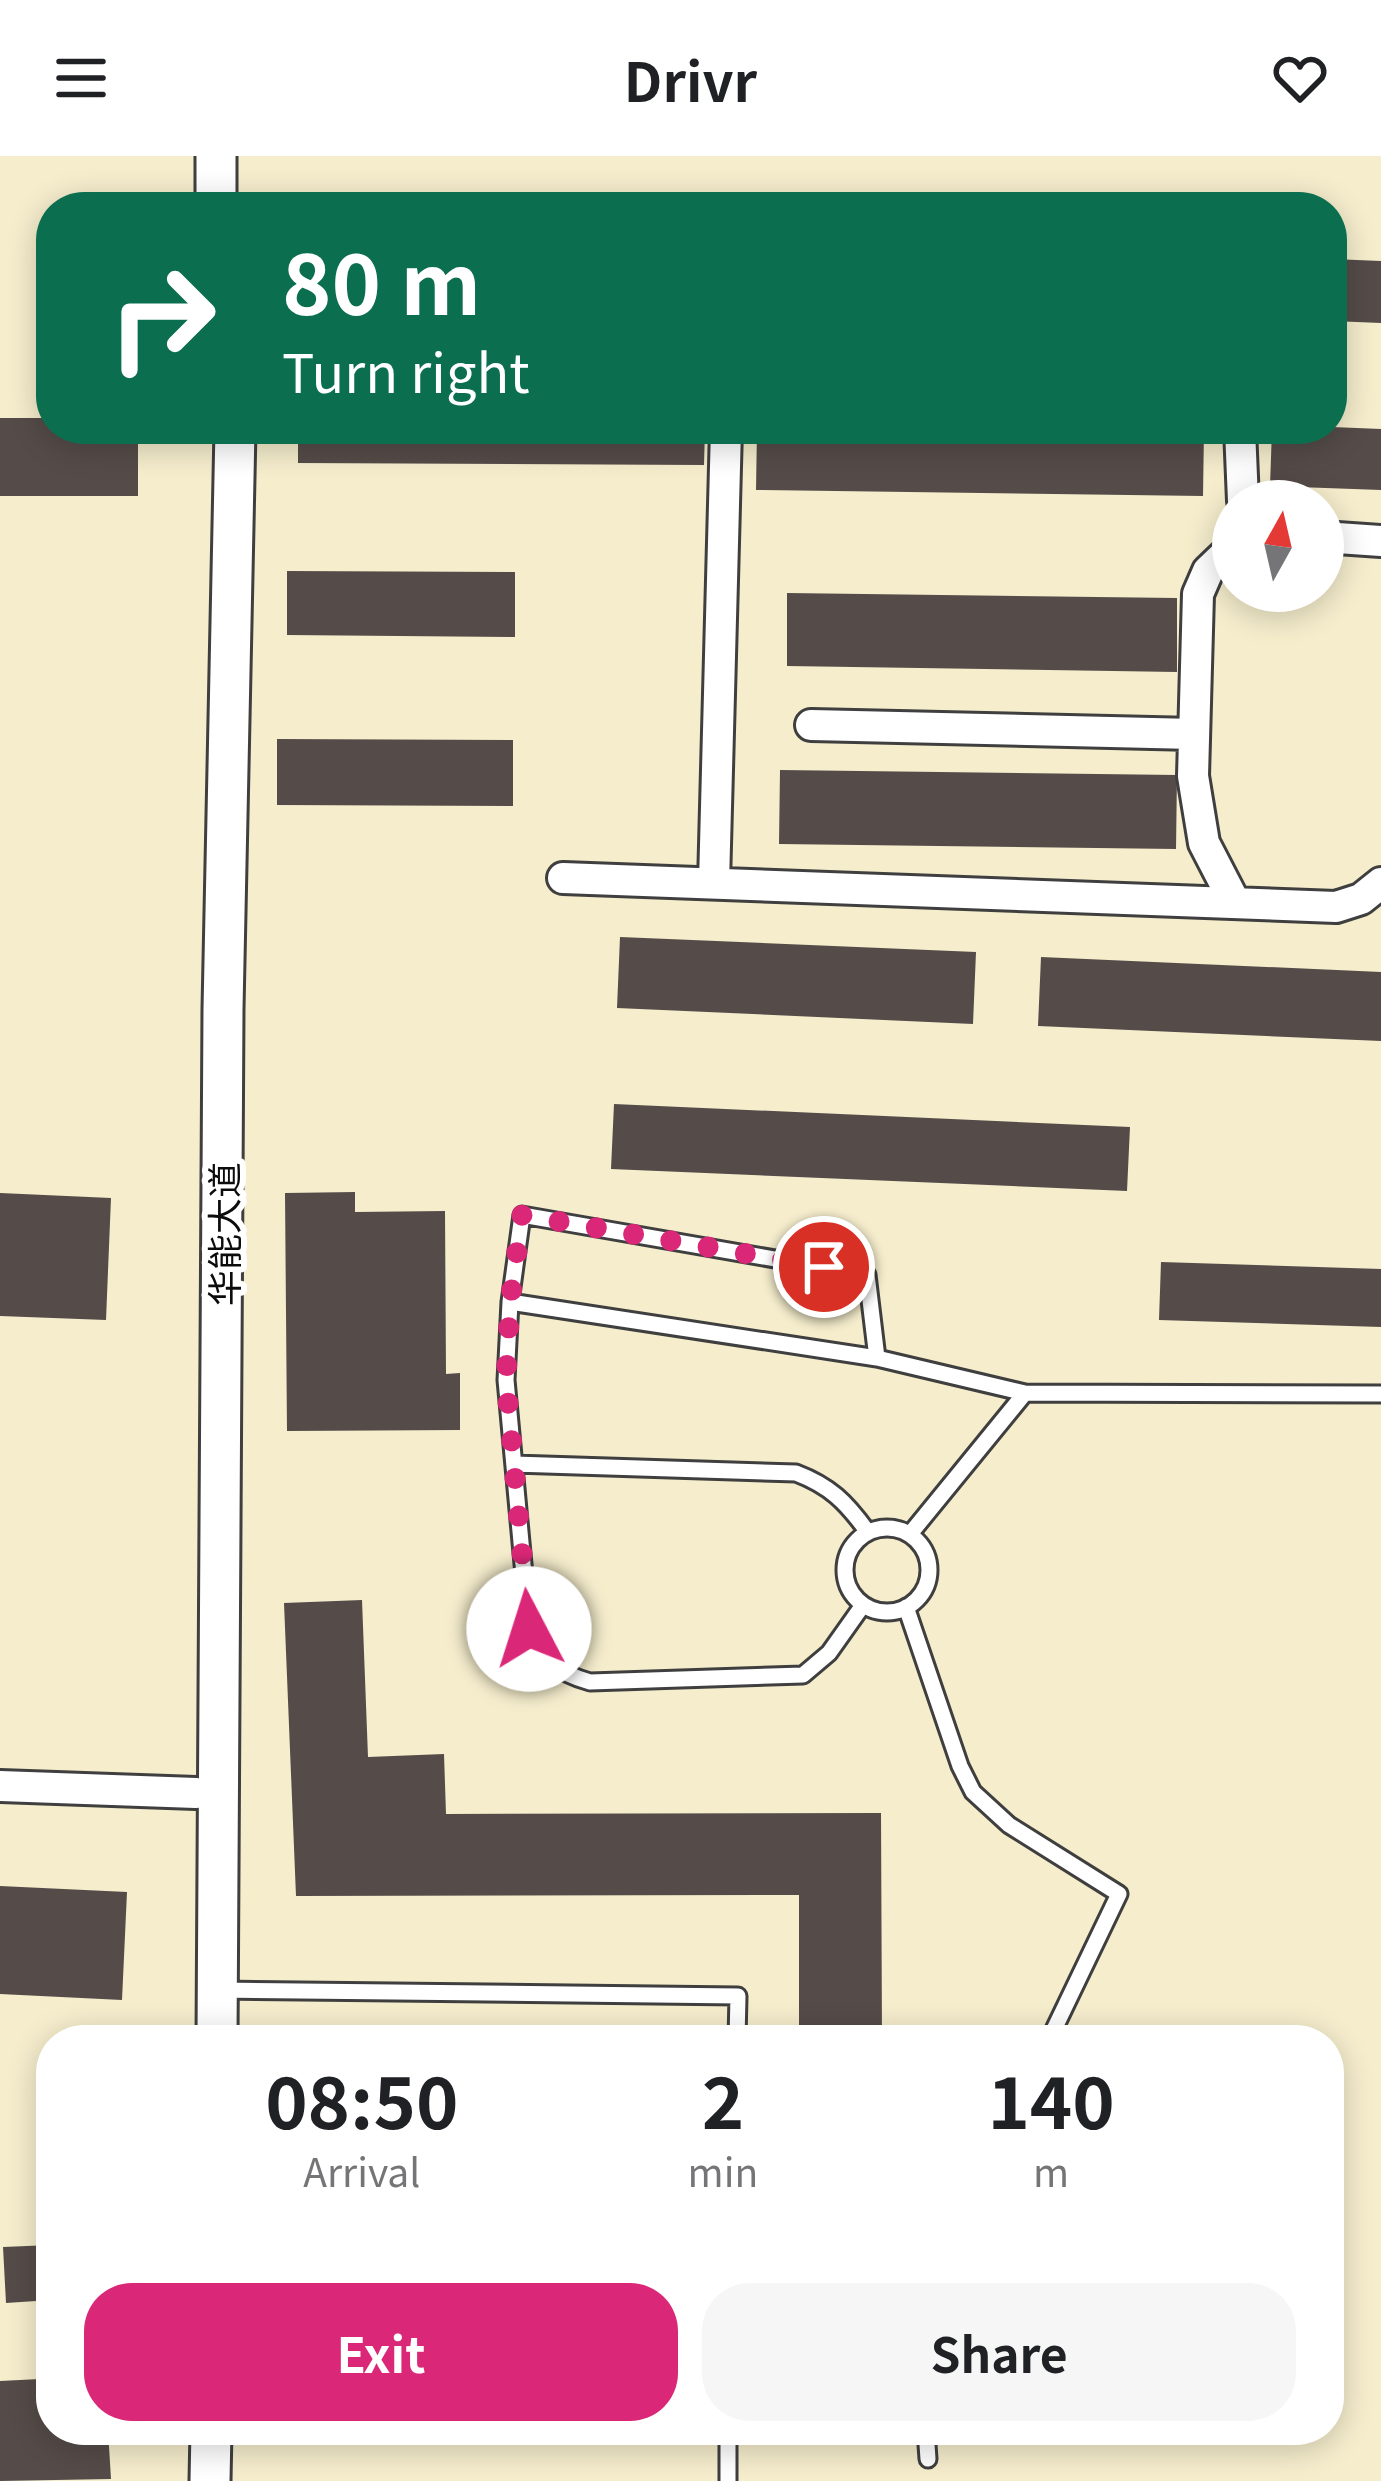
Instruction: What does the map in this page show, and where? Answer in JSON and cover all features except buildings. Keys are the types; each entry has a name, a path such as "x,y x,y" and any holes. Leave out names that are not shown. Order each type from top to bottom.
{"street":[{"path":"216,156 216,192"},
{"path":"239,156 239,192"},
{"name":"华能大道","path":"193,2025 200,1034 211,444"},
{"name":"华能大道","path":"217,2025 223,1009 235,444"},
{"path":"714,884 726,444"},
{"path":"1241,444 1242,480"},
{"path":"1344,538 1381,541"},
{"path":"1212,567 1198,594 1193,776 1204,843 1235,903"},
{"path":"811,725 1194,734"},
{"path":"563,878 1336,907 1360,899 1381,883"},
{"path":"0,1786 196,1792"},
{"path":"187,2481 188,2445"},
{"path":"210,2481 211,2445"}],"lane":[{"path":"863,1605 829,1653 803,1675 590,1682 550,1665 529,1629 506,1380 522,1215 867,1275 877,1358"},
{"path":"510,1302 877,1358 1025,1393 1381,1394"},
{"path":"910,1534 1025,1393"},
{"path":"514,1464 796,1473 821,1482 843,1498 867,1532"},
{"path":"881,1527 910,1534 921,1544 930,1572 918,1598 892,1612 863,1605 853,1595 844,1568 847,1553 867,1532 881,1527"},
{"path":"907,1607 973,1792 1009,1825 1119,1894 1056,2025"},
{"path":"218,1990 738,1996 737,2025"},
{"path":"728,2445 728,2481"},
{"path":"927,2445 928,2459"}],"shaded area":[{"path":"0,156 1381,156 1381,2481 0,2481"}],"route":[{"path":"529,1629 506,1380 522,1215 824,1267"}]}
